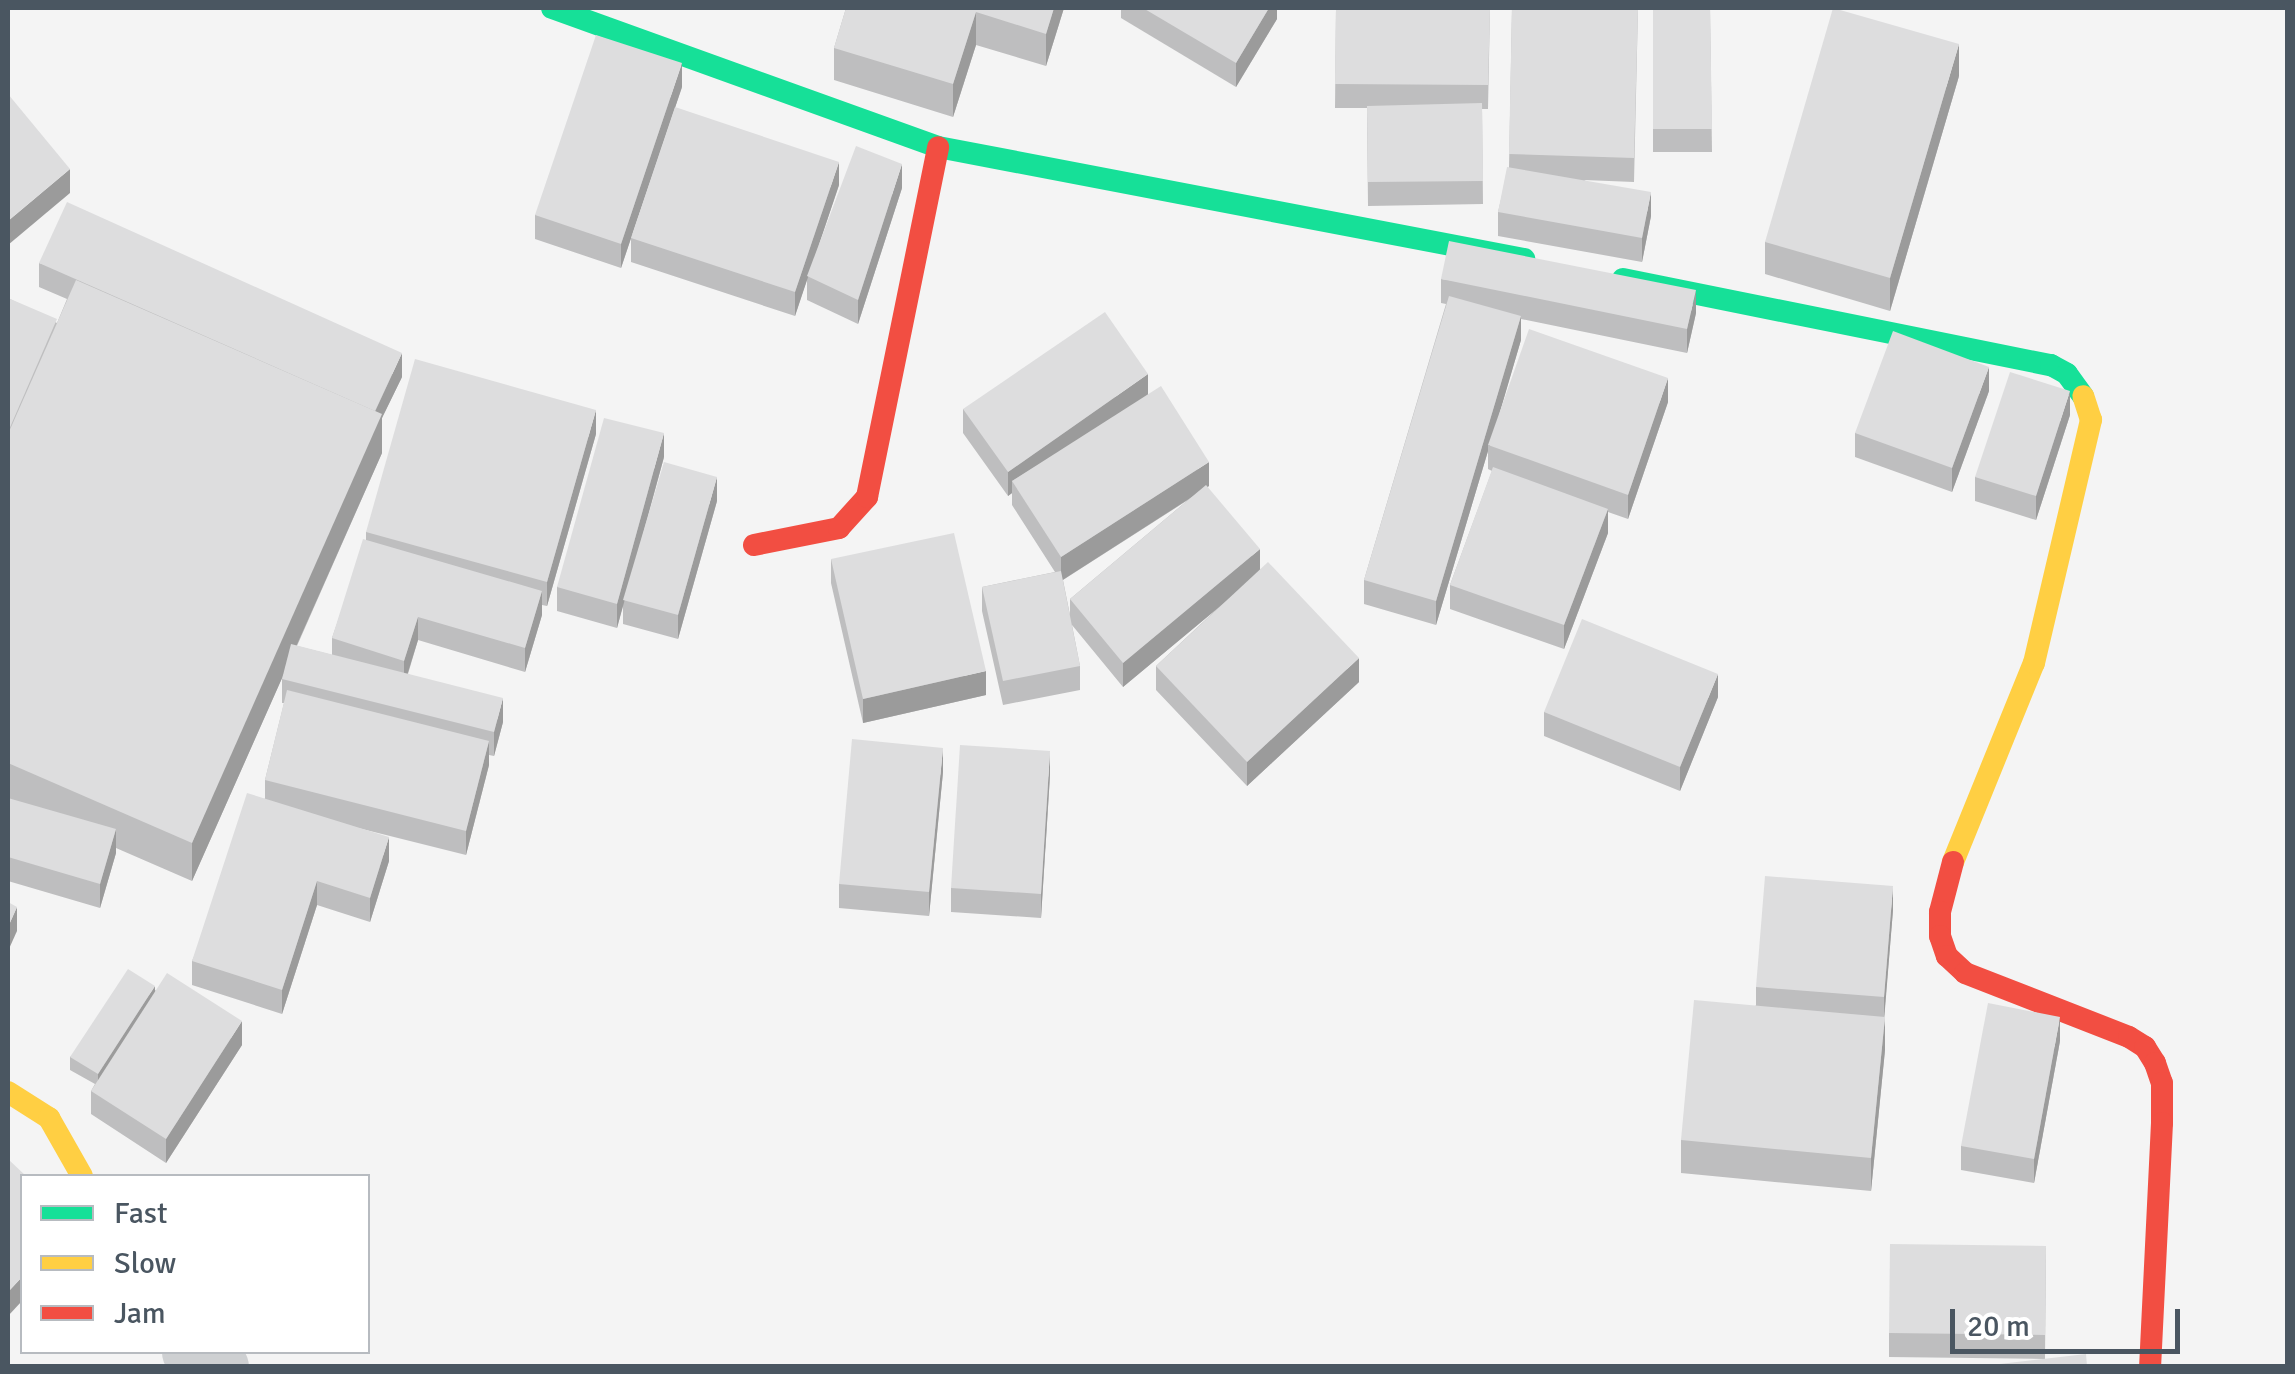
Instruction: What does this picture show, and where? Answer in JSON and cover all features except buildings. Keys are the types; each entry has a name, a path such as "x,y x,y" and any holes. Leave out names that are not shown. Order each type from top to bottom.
{"street":[{"path":"552,8 938,148 1542,263"},
{"path":"754,546 839,528 867,497 938,148"},
{"path":"1600,275 2052,366 2066,374 2082,393 2091,420 2034,663 1951,867 1940,912 1940,936 1948,956 1965,972 2129,1037 2145,1047 2156,1062 2162,1083 2162,1123 2150,1366"},
{"path":"8,1092 49,1118 81,1174"},
{"path":"194,1354 221,1366"}],"traffic: fast":[{"path":"552,8 938,147 1524,259"},
{"path":"1623,279 2051,365 2067,374 2083,396"}],"traffic: slow":[{"path":"1953,862 2034,663 2091,420 2083,396"},
{"path":"8,1092 49,1118 81,1174"}],"traffic: jam":[{"path":"754,545 839,528 867,497 938,147"},
{"path":"1953,862 1940,912 1940,936 1947,956 1965,973 2129,1037 2145,1047 2155,1063 2162,1083 2162,1123 2150,1366"}]}
